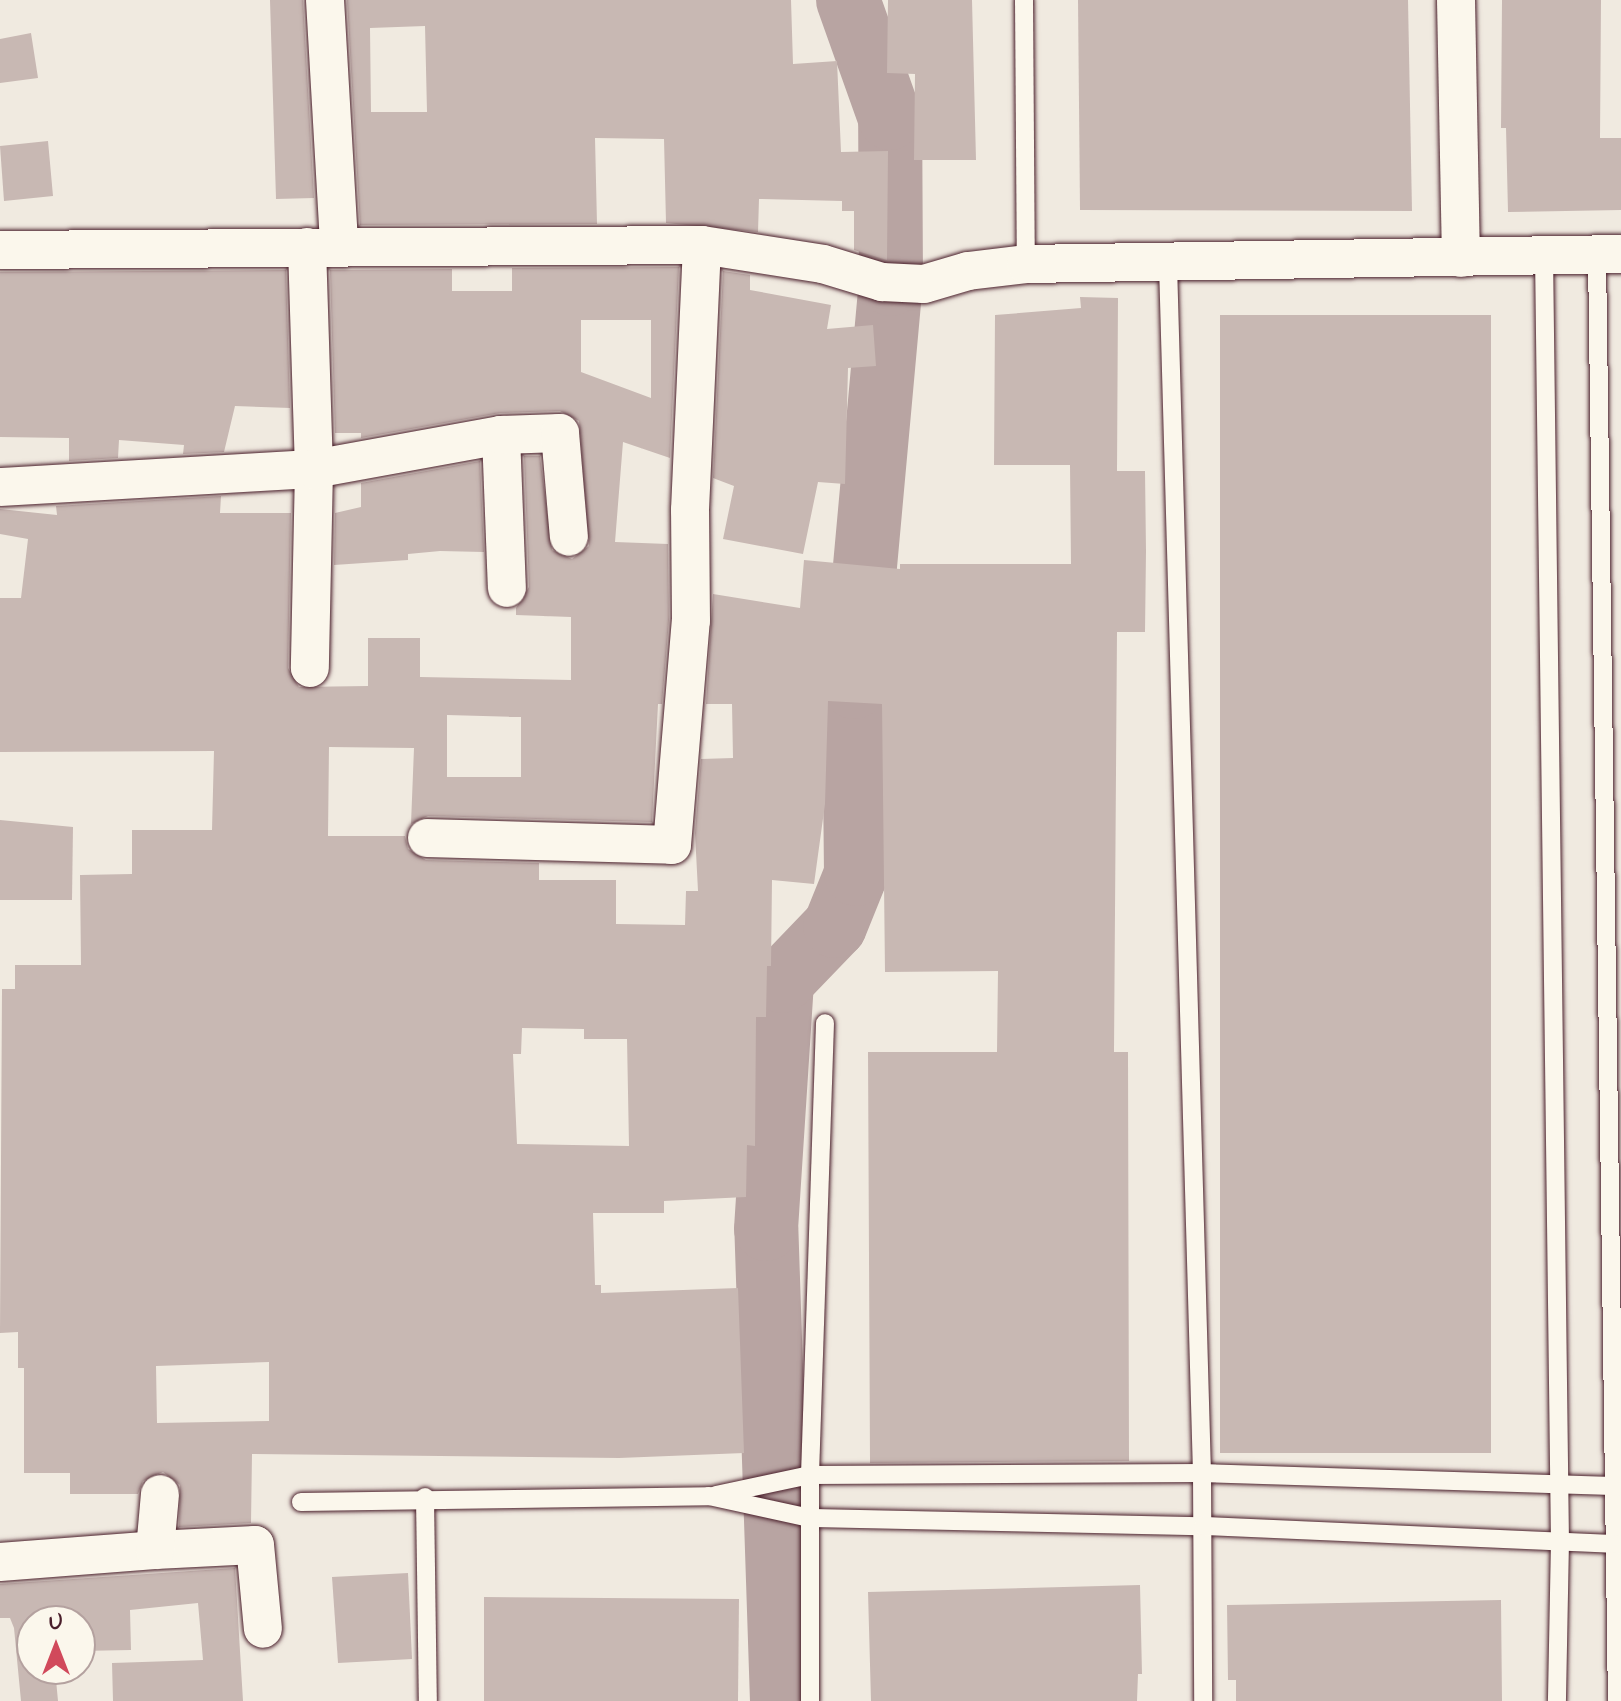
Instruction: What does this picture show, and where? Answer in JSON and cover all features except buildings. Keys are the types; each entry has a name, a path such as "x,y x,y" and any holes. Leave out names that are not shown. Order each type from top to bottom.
{"street":[{"path":"310,668 323,246 325,0"},
{"path":"1456,0 1461,258"},
{"path":"427,838 672,845 691,621 690,510 702,245"},
{"path":"0,250 702,245 823,264 882,282 924,284 968,271 1026,264 1168,264 1461,258 1544,253 1609,254"},
{"path":"0,487 314,469 501,435 560,433 569,537"},
{"path":"501,435 507,588"},
{"path":"155,1550 160,1494"},
{"path":"0,1562 255,1545 263,1629"}],"lane":[{"path":"1024,0 1026,264"},
{"path":"1544,253 1556,1486 1560,1541 1557,1701"},
{"path":"1609,254 1619,1486 1617,1701"},
{"path":"1168,264 1202,1473 1203,1701"},
{"path":"810,1701 810,1475 825,1023"},
{"path":"301,1502 425,1497 709,1496 810,1475 1202,1473 1619,1486"},
{"path":"709,1496 810,1518 1203,1526 1618,1544"},
{"path":"425,1497 428,1701"}],"waterway":[{"path":"782,1701 766,1229 782,981 835,926 856,874 854,687 891,284 890,118 848,0"}]}
